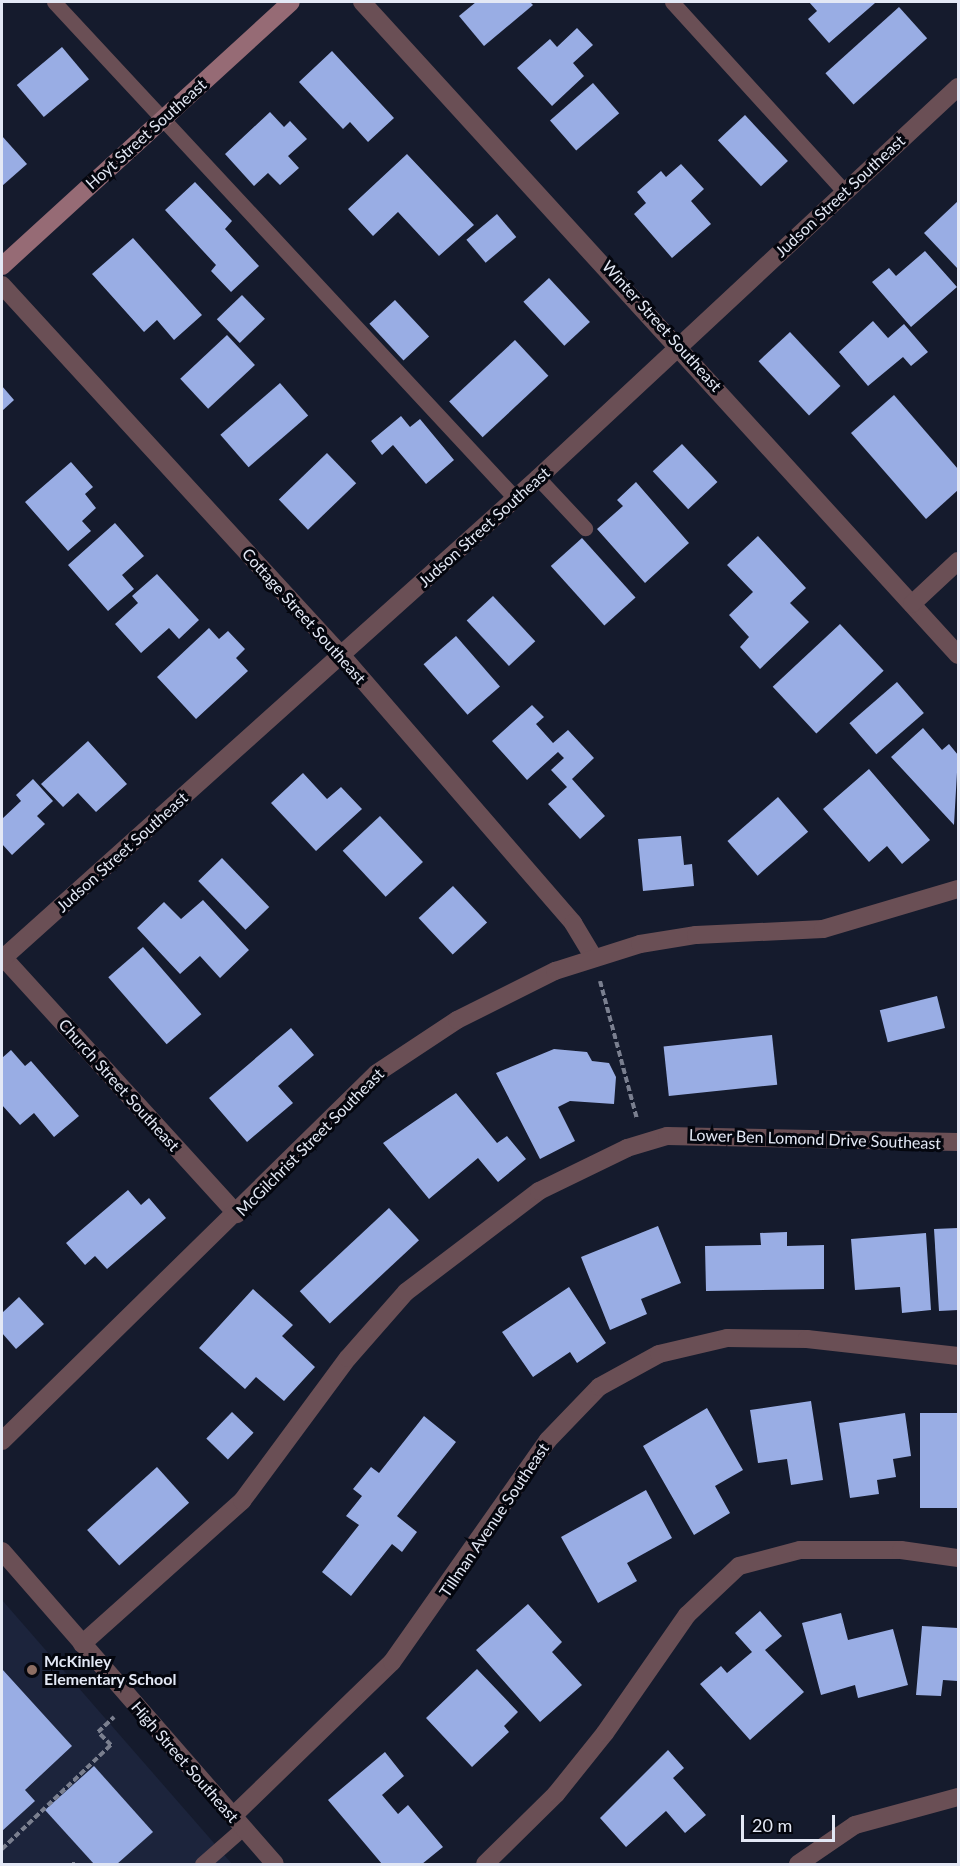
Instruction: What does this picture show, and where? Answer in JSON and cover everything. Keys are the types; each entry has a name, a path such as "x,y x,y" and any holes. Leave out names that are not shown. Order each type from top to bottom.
{"street":[{"name":"Hoyt Street Southeast","path":"2,266 291,2"},
{"name":"Winter Street Southeast","path":"362,2 682,346 958,656"},
{"name":"Judson Street Southeast","path":"2,957 342,656 538,478 682,346 843,190 958,87"},
{"name":"Cottage Street Southeast","path":"2,285 342,656 573,923 594,958"},
{"path":"912,603 958,561"},
{"name":"McGilchrist Street Southeast","path":"2,1441 237,1214 352,1097 410,1048 509,992 594,958 696,935 823,929 958,889"},
{"name":"Church Street Southeast","path":"2,957 237,1214"},
{"name":"Lower Ben Lomond Drive Southeast","path":"82,1644 242,1501 354,1351 406,1292 539,1191 644,1143 710,1134 958,1143"},
{"name":"Tillman Avenue Southeast","path":"238,1822 392,1662 548,1440 599,1387 659,1354 728,1338 807,1339 958,1356"},
{"path":"485,1864 563,1785 687,1615 739,1566 800,1550 901,1550 958,1558"},
{"name":"High Street Southeast","path":"2,1551 275,1864"},
{"path":"798,1864 855,1825 958,1797"}],"lane":[{"path":"54,2 515,498"},
{"path":"672,2 843,190"},
{"path":"538,478 585,528"},
{"path":"202,1864 238,1822"}],"path":[{"path":"594,958 644,1143"},
{"path":"2,1849 111,1745 98,1732 132,1701"}],"shaded area":[{"name":"McKinley Elementary School","path":"2,1600 207,1835 232,1864 2,1864"}],"building":[{"path":"476,2 530,2 533,5 484,46 459,16"},
{"path":"809,2 875,3 829,43 808,19 817,11"},
{"path":"899,7 927,38 854,104 825,73"},
{"path":"577,28 593,45 573,63 584,76 552,106 517,68 550,39 557,47"},
{"path":"62,47 89,79 44,117 17,85"},
{"path":"332,51 394,118 368,142 350,122 343,129 299,82"},
{"path":"593,83 619,113 576,151 550,120"},
{"path":"270,112 284,127 290,121 307,139 288,156 299,168 280,185 268,173 254,186 225,154"},
{"path":"745,115 788,161 761,186 718,140"},
{"path":"2,136 27,164 2,186"},
{"path":"407,154 474,225 439,256 398,212 373,236 348,209"},
{"path":"681,164 704,189 691,201 711,224 672,258 634,214 646,203 637,192 661,171 666,177"},
{"path":"195,182 232,221 225,229 259,266 231,292 211,271 216,265 165,210"},
{"path":"958,201 958,269 924,233"},
{"path":"497,214 516,237 486,263 466,240"},
{"path":"133,238 202,315 174,340 157,320 144,332 92,274"},
{"path":"925,251 957,287 911,327 872,282 889,268 896,276"},
{"path":"549,278 590,322 564,346 523,302"},
{"path":"242,295 265,319 240,343 217,319"},
{"path":"395,300 429,337 404,360 369,324"},
{"path":"873,321 888,338 904,324 928,352 911,366 903,357 868,386 839,352"},
{"path":"790,332 840,386 809,415 759,361"},
{"path":"227,335 255,365 208,409 180,379"},
{"path":"515,340 548,376 483,437 449,401"},
{"path":"280,383 308,415 249,467 220,435"},
{"path":"2,386 14,400 2,411"},
{"path":"894,395 958,469 958,490 926,519 851,433"},
{"path":"401,416 410,427 420,419 454,460 426,484 393,445 382,455 371,441"},
{"path":"682,444 717,482 688,509 653,471"},
{"path":"327,453 356,483 308,530 279,500"},
{"path":"71,462 93,487 85,494 96,508 82,521 91,531 68,551 25,502"},
{"path":"636,482 689,543 645,583 597,529 623,506 617,500"},
{"path":"115,523 144,556 122,575 134,589 108,611 68,565"},
{"path":"758,536 806,588 790,603 809,622 760,669 740,647 749,637 729,615 753,592 727,565"},
{"path":"582,538 636,597 604,626 551,566"},
{"path":"157,574 199,620 179,639 169,628 141,653 115,624 138,603 132,596"},
{"path":"493,596 535,641 509,666 467,621"},
{"path":"840,624 884,671 816,734 773,687"},
{"path":"209,628 219,639 228,631 245,649 236,658 248,671 196,719 157,677"},
{"path":"456,636 500,687 468,715 424,664"},
{"path":"897,682 924,713 876,754 849,723"},
{"path":"532,705 544,717 536,724 553,743 568,730 594,758 572,779 605,816 580,839 548,804 567,787 551,770 564,758 558,752 527,780 492,741"},
{"path":"923,728 942,750 949,744 958,755 954,825 891,757"},
{"path":"88,741 127,784 96,812 78,793 63,807 41,784"},
{"path":"869,769 930,840 902,864 887,846 869,862 823,809"},
{"path":"303,773 327,799 341,787 362,809 316,851 271,803"},
{"path":"33,779 53,801 37,816 45,824 12,855 2,844 2,819 21,801 16,795"},
{"path":"778,797 808,832 758,876 727,841"},
{"path":"380,816 423,862 386,897 343,851"},
{"path":"681,836 684,865 692,864 694,886 643,891 638,839"},
{"path":"222,858 269,907 245,930 198,881"},
{"path":"453,886 487,923 453,955 419,918"},
{"path":"203,900 249,950 220,978 200,956 180,974 137,928 164,902 181,919"},
{"path":"143,947 201,1014 167,1044 108,977"},
{"path":"937,996 945,1028 888,1042 880,1010"},
{"path":"291,1028 314,1055 278,1086 293,1103 247,1142 209,1098"},
{"path":"772,1035 777,1085 669,1096 664,1046"},
{"path":"554,1049 587,1052 592,1061 609,1063 616,1077 614,1104 570,1101 558,1107 575,1141 540,1159 496,1073"},
{"path":"11,1050 25,1066 31,1061 79,1116 54,1137 34,1113 20,1125 2,1105 2,1058"},
{"path":"456,1093 497,1143 507,1136 526,1159 498,1182 478,1158 429,1199 383,1143"},
{"path":"128,1190 141,1205 149,1198 166,1218 107,1269 95,1256 85,1265 66,1243"},
{"path":"389,1208 419,1240 330,1323 300,1291"},
{"path":"658,1226 681,1283 641,1299 647,1314 610,1330 581,1257"},
{"path":"958,1228 958,1310 939,1311 934,1229"},
{"path":"787,1232 787,1246 824,1245 824,1289 706,1291 705,1246 761,1245 760,1233"},
{"path":"926,1233 931,1310 902,1313 900,1287 855,1290 851,1239"},
{"path":"569,1287 606,1343 577,1363 570,1352 533,1377 502,1332"},
{"path":"253,1289 293,1325 282,1336 315,1367 284,1401 256,1377 245,1389 199,1348"},
{"path":"19,1297 44,1324 16,1349 2,1333 2,1313"},
{"path":"811,1401 823,1480 791,1485 787,1459 758,1463 750,1410"},
{"path":"707,1408 743,1470 715,1486 730,1513 694,1535 643,1446"},
{"path":"232,1412 254,1433 228,1459 206,1439"},
{"path":"905,1413 911,1456 893,1459 896,1477 877,1480 879,1494 850,1498 839,1423"},
{"path":"920,1413 958,1413 958,1508 920,1508"},
{"path":"424,1416 456,1442 397,1516 417,1532 402,1552 392,1544 351,1596 322,1572 359,1525 346,1516 362,1496 353,1489 371,1467 379,1473"},
{"path":"157,1467 189,1503 119,1566 87,1530"},
{"path":"646,1490 672,1538 627,1563 637,1581 598,1603 561,1537"},
{"path":"528,1604 562,1642 552,1652 582,1685 540,1722 476,1650"},
{"path":"760,1611 782,1636 765,1650 804,1692 750,1740 700,1684 721,1666 727,1673 752,1652 735,1633"},
{"path":"841,1613 848,1640 893,1629 908,1685 858,1698 855,1685 821,1695 802,1623"},
{"path":"922,1626 958,1628 958,1681 943,1680 941,1696 916,1695"},
{"path":"2,1669 72,1746 25,1790 35,1801 2,1831"},
{"path":"477,1669 518,1712 504,1726 509,1732 472,1767 426,1718"},
{"path":"668,1750 684,1768 673,1778 706,1815 685,1833 666,1811 626,1847 600,1818"},
{"path":"385,1752 404,1776 382,1795 398,1814 408,1805 443,1847 422,1864 382,1864 328,1800"},
{"path":"94,1766 153,1832 117,1864 94,1864 45,1810"}],"place":[{"name":"McKinley Elementary School","path":"32,1670"}]}
